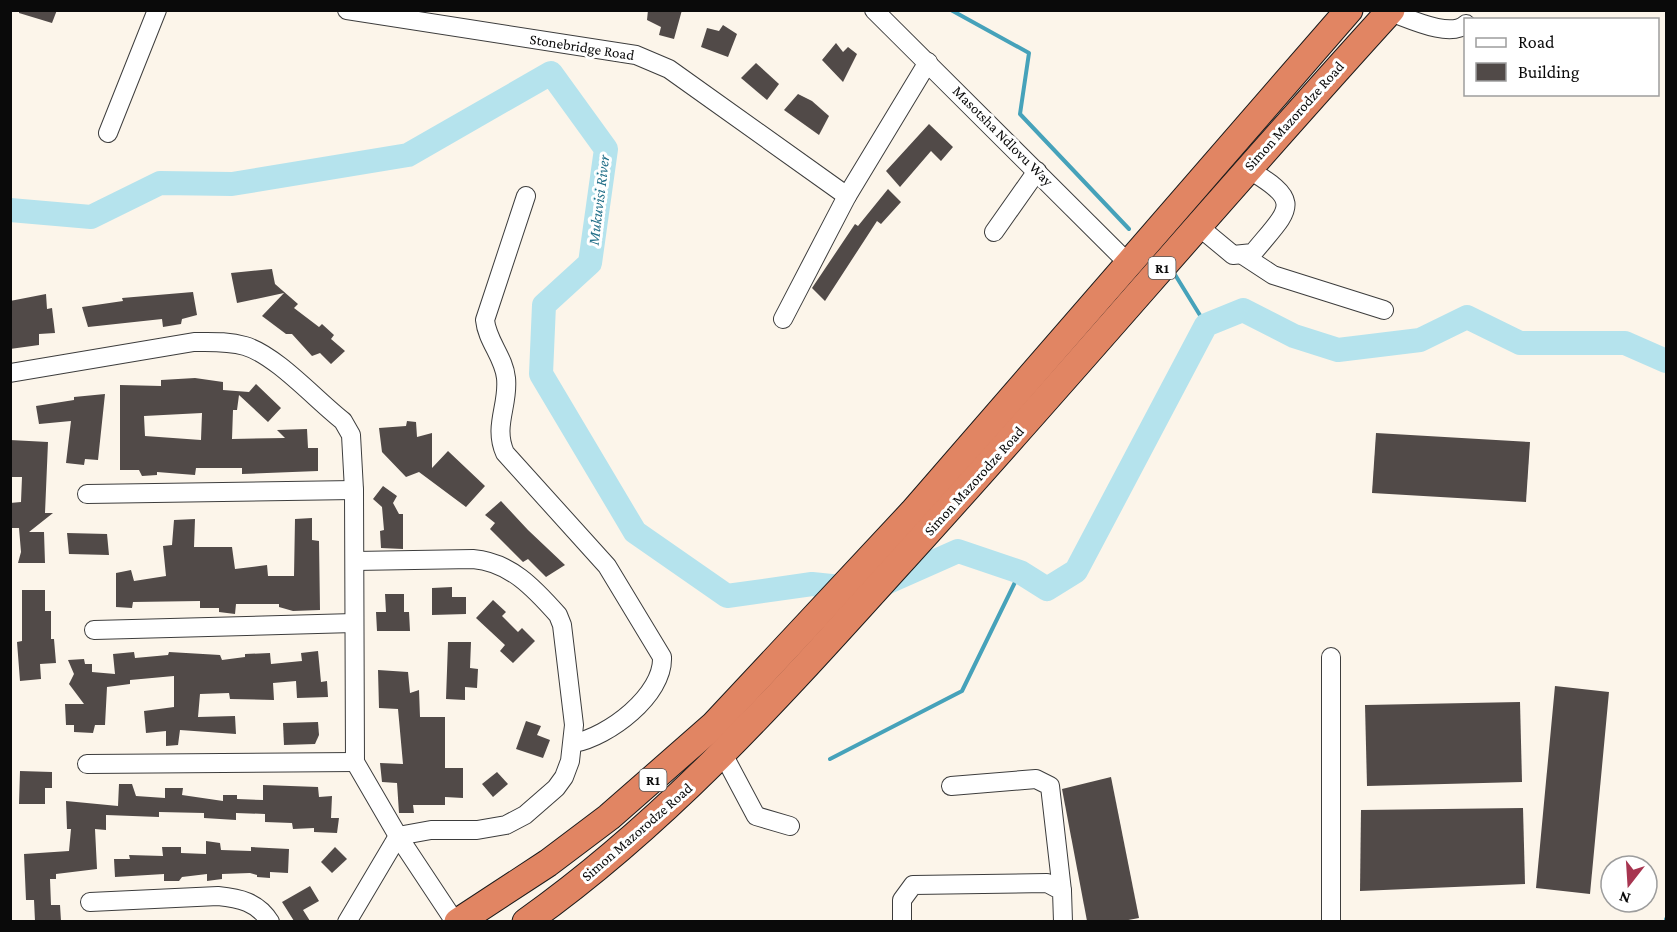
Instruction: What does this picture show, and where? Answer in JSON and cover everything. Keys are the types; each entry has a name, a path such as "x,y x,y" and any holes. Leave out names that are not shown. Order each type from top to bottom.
{"highway":[{"name":"Simon Mazorodze Road","path":"526,921 627,843 677,800 843,626 923,519 1129,264 1348,10"},
{"name":"Simon Mazorodze Road","path":"456,921 549,863 627,802 714,725 822,607 923,519 1198,226 1246,168 1391,11"}],"street":[{"path":"108,133 157,10"},
{"name":"Stonebridge Road","path":"347,10 636,55 654,61 684,79 847,196"},
{"name":"Masotsha Ndlovu Way","path":"874,10 1129,264"},
{"path":"1391,11 1442,30 1464,26"},
{"path":"783,319 847,196 928,62"},
{"path":"1244,256 1252,253 1285,214 1286,205 1284,195 1276,186 1246,168"},
{"path":"994,232 1037,171"},
{"path":"526,196 485,320 488,335 506,377 499,427 501,443 505,453 607,566 662,657 661,674 647,697 604,733 590,740 574,743"},
{"path":"1198,226 1224,250 1244,256 1273,275 1384,310"},
{"path":"10,373 194,342 244,345 263,353 343,421 351,435 354,490 356,762 398,836 456,921"},
{"path":"87,494 354,490"},
{"path":"347,921 398,836 431,830 477,830 506,825 525,815 556,788 564,777 574,743 574,725 562,625 549,605 507,567 490,561 473,559 355,561"},
{"path":"94,630 354,623"},
{"path":"1331,657 1331,921"},
{"path":"723,754 756,816 790,826"},
{"path":"87,764 356,762"},
{"path":"951,786 1036,779 1050,786 1062,891 1063,921"},
{"path":"902,921 902,900 913,885 1047,883 1062,891"},
{"path":"90,902 218,896 239,898 255,905 270,921"}],"building":[{"path":"19,10 57,10 52,23 19,13"},
{"path":"648,10 682,10 674,39 659,35 661,27 647,20"},
{"path":"723,25 737,34 728,57 701,47 707,28 719,31"},
{"path":"836,43 843,52 848,47 857,54 843,82 822,60"},
{"path":"756,63 779,84 767,100 741,78"},
{"path":"798,94 812,101 829,116 819,135 784,110"},
{"path":"929,124 953,147 941,161 931,151 900,187 886,171"},
{"path":"888,189 901,202 881,224 877,221 825,301 812,288 855,224 858,226"},
{"path":"272,269 275,284 298,304 294,308 319,327 322,324 334,335 331,339 345,351 331,364 320,353 312,356 292,334 286,334 262,316 284,293 237,303 231,273"},
{"path":"193,292 197,315 182,319 181,324 163,327 162,319 88,327 82,307 123,301 122,298"},
{"path":"46,294 47,309 52,308 55,333 39,334 39,345 10,349 10,301"},
{"path":"195,378 223,382 223,390 249,392 256,384 281,408 268,422 239,395 237,410 233,410 232,439 285,438 277,430 307,429 308,448 318,448 318,471 242,474 242,468 196,468 195,475 157,472 157,475 142,476 139,470 120,470 120,385 161,386 161,380","holes":["202,413 201,440 145,436 144,416"]},
{"path":"105,394 98,460 85,459 84,465 66,463 71,421 39,424 36,406 74,400 74,397"},
{"path":"407,421 416,422 417,437 432,433 432,468 448,451 485,486 466,507 419,472 406,477 382,452 379,428 406,426"},
{"path":"1376,433 1530,442 1526,502 1372,493"},
{"path":"10,440 48,442 45,513 53,513 29,532 44,532 45,563 18,563 21,552 19,528 10,528 10,503 21,502 22,477 10,477"},
{"path":"383,486 397,496 393,503 399,514 403,514 403,549 381,548 380,531 384,530 382,507 373,499"},
{"path":"501,501 565,565 546,577 528,559 523,562 490,529 495,523 485,515"},
{"path":"312,518 312,540 319,541 320,610 293,611 279,607 279,604 236,604 235,614 219,612 219,608 200,608 200,601 133,602 132,608 116,607 116,573 131,570 134,581 166,576 163,546 172,545 174,520 195,519 194,547 232,547 235,569 267,565 268,576 294,576 295,519"},
{"path":"67,533 107,534 109,555 69,554"},
{"path":"452,587 452,597 466,597 466,614 432,615 432,588"},
{"path":"22,590 45,590 45,611 51,611 51,639 54,639 56,663 40,664 41,679 20,681 17,642 22,641"},
{"path":"385,594 404,594 404,612 409,612 410,631 377,631 376,612 386,612"},
{"path":"493,600 506,612 502,616 518,632 522,628 535,641 513,663 500,651 505,645 476,618"},
{"path":"448,642 471,642 470,668 478,669 477,688 465,687 465,700 446,699"},
{"path":"318,651 321,682 327,681 328,697 297,698 296,681 273,683 274,700 230,699 229,693 200,694 198,717 235,716 236,734 180,730 178,745 166,746 166,731 146,733 144,711 174,707 174,676 130,680 130,684 107,687 105,725 95,725 93,733 74,732 74,725 66,725 65,704 84,704 69,684 74,674 68,660 84,659 85,664 92,664 92,672 115,674 113,654 134,652 135,658 168,655 169,652 220,655 222,660 245,657 245,654 270,653 271,664 302,661 301,653"},
{"path":"378,670 408,672 410,693 419,690 420,717 445,717 445,768 463,768 463,798 445,797 445,805 413,805 414,813 399,813 397,783 382,782 380,763 403,764 398,709 379,708"},
{"path":"1555,686 1609,692 1590,894 1536,888"},
{"path":"1520,702 1522,782 1367,786 1365,705"},
{"path":"526,721 541,726 537,735 550,740 543,758 516,749"},
{"path":"318,722 319,735 315,744 284,745 283,723"},
{"path":"20,771 52,772 52,788 45,788 45,804 19,804"},
{"path":"497,772 508,784 493,797 482,784"},
{"path":"1111,777 1139,918 1123,921 1087,921 1062,789"},
{"path":"119,784 132,784 136,796 165,798 165,788 183,788 182,795 223,801 223,795 237,795 237,799 263,800 263,785 318,787 319,797 332,796 331,818 339,818 337,833 314,832 314,828 293,829 292,823 265,822 265,814 236,813 236,820 204,818 204,813 159,812 159,817 106,815 106,830 95,829 97,869 56,874 56,879 50,879 51,905 60,905 61,921 35,921 34,900 26,900 24,854 69,851 71,829 67,829 66,801 118,806"},
{"path":"1523,808 1525,884 1360,891 1361,810"},
{"path":"206,841 220,843 221,850 251,851 251,847 289,849 288,873 270,872 270,878 257,877 250,873 222,874 222,879 207,881 207,874 182,877 179,881 164,881 164,874 115,877 114,859 130,859 129,855 163,856 162,847 181,847 181,853 206,854"},
{"path":"335,847 347,859 332,873 321,862"},
{"path":"310,886 319,901 303,910 310,921 294,921 282,902"}],"waterway":[{"path":"951,10 1029,53 1020,114 1129,229"},
{"name":"Mukuvisi River","path":"10,210 91,217 160,183 232,184 408,155 551,73 606,149 590,263 544,305 541,374 635,532 727,596 812,584 870,590 958,551 1020,572 1047,589 1076,571 1206,325 1243,310 1294,336 1338,350 1420,340 1467,317 1520,343 1625,343 1666,361"},
{"path":"1174,273 1206,325"},
{"path":"830,759 962,691 1020,572"}]}
